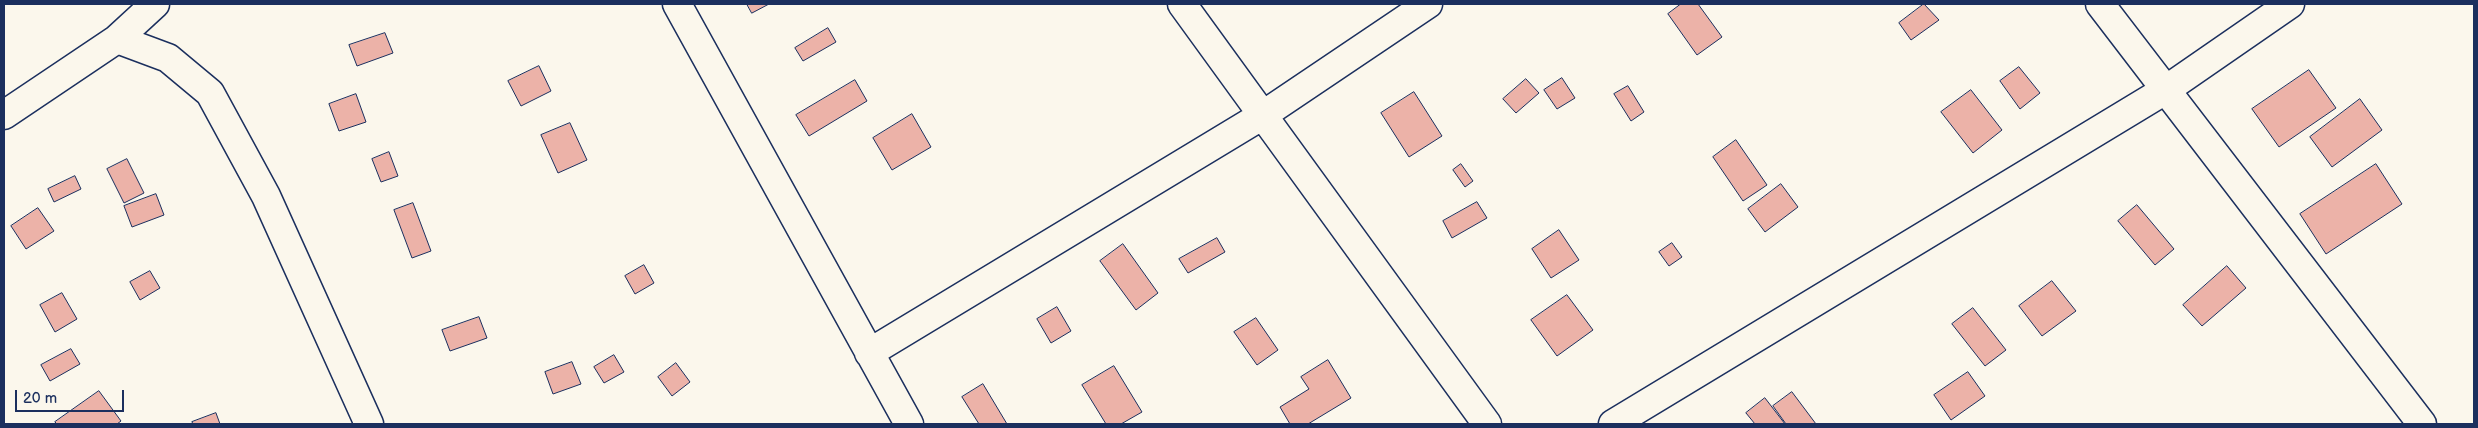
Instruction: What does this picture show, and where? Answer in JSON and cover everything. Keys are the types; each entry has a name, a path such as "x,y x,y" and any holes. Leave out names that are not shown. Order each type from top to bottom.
{"street":[{"path":"4,115 116,40 155,4"},
{"path":"677,4 909,424"},
{"path":"1182,4 1487,424"},
{"path":"869,353 1263,115 1428,4"},
{"path":"2100,4 2422,424"},
{"path":"1613,424 2167,89 2290,4"},
{"path":"116,40 168,58 210,93 266,196 369,424"}],"building":[{"path":"747,4 769,4 752,13"},
{"path":"1681,4 1698,4 1722,37 1697,55 1668,14"},
{"path":"1924,4 1939,20 1911,40 1899,23"},
{"path":"828,28 836,42 803,61 795,48"},
{"path":"385,33 393,53 357,66 349,45"},
{"path":"539,66 551,91 521,106 508,81"},
{"path":"2019,67 2040,93 2020,109 2000,81"},
{"path":"2309,70 2336,108 2279,147 2252,109"},
{"path":"1562,78 1575,98 1557,109 1544,90"},
{"path":"1526,79 1539,93 1516,113 1503,99"},
{"path":"855,80 867,101 809,136 796,115"},
{"path":"1628,86 1644,112 1631,121 1614,94"},
{"path":"1971,90 2002,130 1973,153 1941,112"},
{"path":"1414,92 1442,136 1409,157 1381,113"},
{"path":"356,94 366,122 339,131 329,104"},
{"path":"2360,99 2382,130 2332,167 2310,137"},
{"path":"912,114 931,147 892,170 873,138"},
{"path":"570,123 587,160 558,173 541,135"},
{"path":"1736,140 1767,185 1743,201 1713,157"},
{"path":"389,152 398,176 381,182 372,159"},
{"path":"127,159 144,193 124,203 107,169"},
{"path":"1461,164 1473,181 1465,187 1453,170"},
{"path":"2376,164 2402,204 2326,254 2300,214"},
{"path":"75,176 81,189 54,202 48,189"},
{"path":"1781,184 1798,207 1765,232 1748,209"},
{"path":"156,194 164,215 132,227 124,206"},
{"path":"1477,202 1487,218 1452,238 1443,221"},
{"path":"413,203 431,251 412,258 394,210"},
{"path":"2137,205 2174,249 2155,265 2118,221"},
{"path":"38,208 54,231 26,249 11,226"},
{"path":"1559,230 1579,260 1551,278 1532,249"},
{"path":"1217,238 1225,252 1188,273 1179,259"},
{"path":"1672,243 1682,257 1669,266 1659,252"},
{"path":"1123,244 1158,293 1136,310 1100,261"},
{"path":"644,265 654,283 635,294 625,276"},
{"path":"2227,266 2246,288 2202,326 2183,305"},
{"path":"150,271 160,288 140,300 130,282"},
{"path":"2052,281 2076,311 2042,336 2019,306"},
{"path":"62,293 77,319 55,332 40,305"},
{"path":"1567,295 1593,330 1557,356 1531,320"},
{"path":"1057,307 1071,331 1051,343 1037,319"},
{"path":"1973,308 2006,350 1985,366 1952,324"},
{"path":"479,317 487,338 450,351 442,330"},
{"path":"1256,318 1278,350 1257,365 1234,332"},
{"path":"71,349 80,364 50,381 41,365"},
{"path":"614,355 624,372 604,383 594,367"},
{"path":"1328,360 1351,398 1308,424 1290,424 1280,407 1309,389 1301,377"},
{"path":"572,362 581,384 553,394 545,372"},
{"path":"676,363 690,382 672,396 658,377"},
{"path":"1114,366 1142,412 1121,424 1106,424 1082,385"},
{"path":"1968,372 1985,396 1951,420 1934,395"},
{"path":"983,384 1007,424 979,424 962,397"},
{"path":"99,391 121,421 117,424 57,424 55,422"},
{"path":"1792,392 1816,424 1786,424 1773,406"},
{"path":"1765,398 1785,424 1755,424 1746,413"},
{"path":"216,413 220,424 193,424 192,422"}]}
